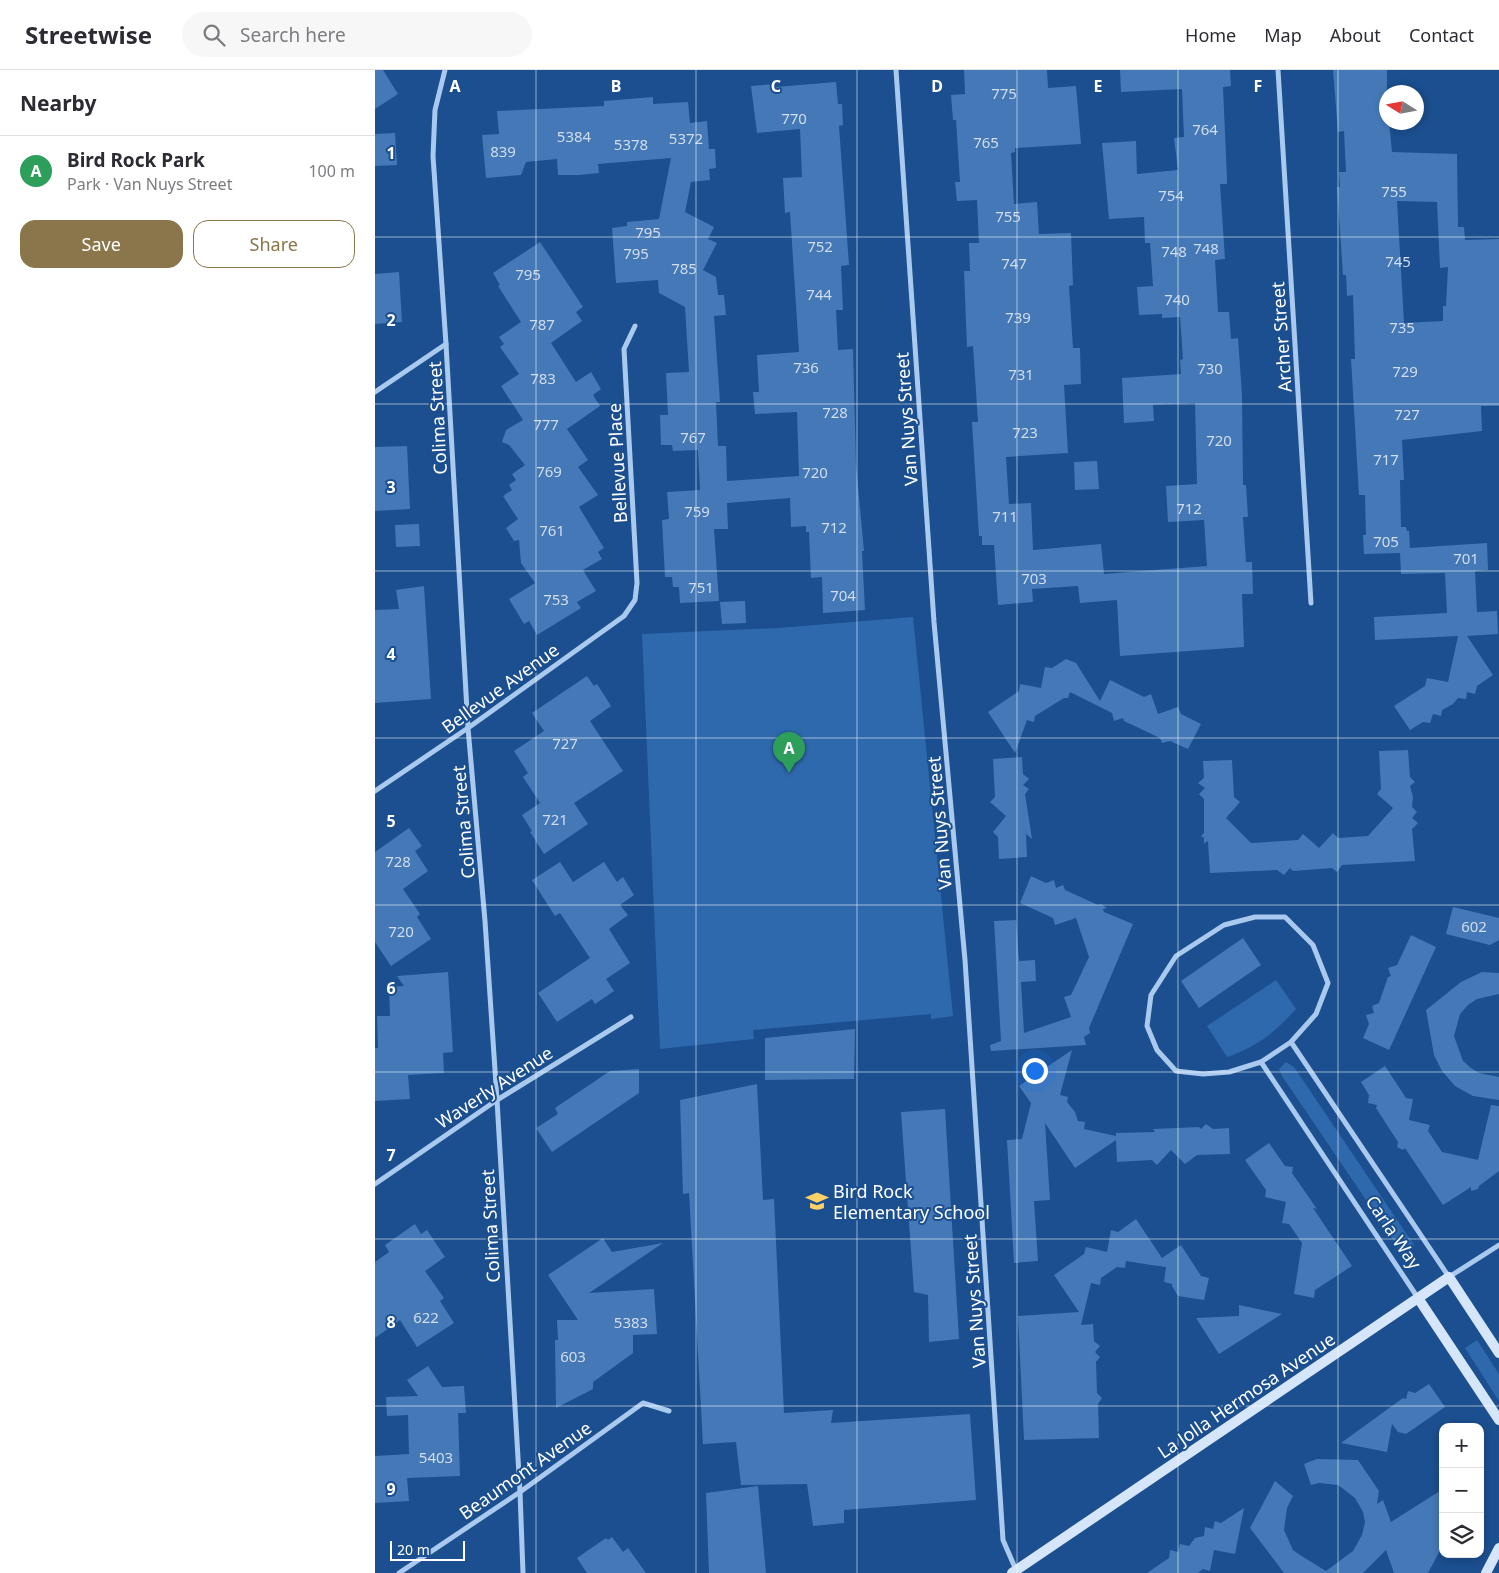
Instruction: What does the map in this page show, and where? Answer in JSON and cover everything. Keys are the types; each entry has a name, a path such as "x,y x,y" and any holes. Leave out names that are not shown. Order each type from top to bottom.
{"street":[{"name":"Colima Street","path":"445,70 435,110 433,156 468,728 485,921 497,1100 523,1573"},
{"name":"Van Nuys Street","path":"897,70 934,622 965,960 1003,1540 1014,1572"},
{"name":"Archer Street","path":"1278,70 1311,603"},
{"name":"Bellevue Place","path":"635,326 624,349 637,583 635,600"},
{"path":"375,392 446,344"},
{"name":"Bellevue Avenue","path":"375,791 468,728 623,616 635,600"},
{"path":"1255,917 1285,917 1313,945 1328,983 1316,1014 1291,1042 1261,1062 1229,1072 1203,1074 1176,1070 1157,1050 1147,1026 1151,995 1176,956 1224,925 1255,917"},
{"name":"Waverly Avenue","path":"375,1184 497,1100 631,1017"},
{"name":"Carla Way","path":"1291,1042 1499,1353"},
{"name":"Carla Way","path":"1261,1062 1499,1420"},
{"name":"La Jolla Hermosa Avenue","path":"1014,1572 1499,1245"},
{"name":"Beaumont Avenue","path":"399,1573 520,1492 643,1403 669,1411"},
{"path":"1486,1573 1499,1548"}],"shaded area":[{"path":"913,617 953,1016 931,1019 931,1014 753,1030 754,1039 660,1049 642,634 778,628"},
{"path":"1276,980 1296,1009 1265,1038 1227,1057 1207,1026"},
{"path":"1286,1062 1294,1067 1414,1245 1402,1253 1282,1076 1279,1069"},
{"path":"1477,1340 1499,1374 1499,1401 1465,1348"}],"building":[{"path":"375,70 383,70 398,94 375,109"},
{"path":"964,70 1047,70 1048,88 1076,86 1081,144 1015,148 1015,152 1011,153 1014,204 1037,202 1039,234 1071,233 1073,285 1069,286 1073,348 1080,348 1081,384 1064,385 1068,453 1006,457 1009,504 1031,503 1033,550 1101,544 1104,574 1207,566 1204,520 1168,522 1166,486 1197,484 1195,403 1153,405 1154,421 1124,423 1122,378 1181,374 1180,360 1183,359 1180,317 1162,318 1162,314 1139,315 1137,287 1153,286 1150,243 1145,243 1144,217 1109,219 1102,143 1136,141 1137,174 1178,170 1174,138 1184,137 1182,89 1121,92 1120,70 1230,70 1231,86 1223,87 1227,184 1220,184 1225,259 1215,260 1218,312 1229,312 1231,339 1238,338 1242,395 1243,485 1246,485 1248,517 1243,517 1246,562 1252,562 1253,594 1242,594 1244,647 1120,656 1117,600 1080,603 1078,586 1032,589 1033,602 998,605 994,545 982,545 982,536 979,536 972,422 978,422 973,346 967,347 964,271 970,271 969,243 979,243 977,200 957,201 955,182 960,182 956,120 953,120 951,95 965,94"},
{"path":"1333,70 1387,70 1387,85 1379,85 1379,130 1390,130 1392,152 1457,154 1458,227 1464,227 1465,240 1499,239 1499,406 1481,406 1482,431 1402,440 1404,480 1400,480 1401,527 1406,527 1407,531 1409,531 1410,548 1487,543 1488,570 1475,571 1477,612 1497,611 1498,634 1467,636 1493,675 1477,686 1475,694 1467,692 1466,699 1458,698 1453,704 1442,710 1441,716 1433,714 1430,723 1423,722 1410,730 1394,706 1425,686 1427,678 1448,682 1458,636 1375,640 1374,617 1447,613 1445,573 1401,574 1400,553 1364,554 1363,535 1366,535 1365,495 1359,495 1351,359 1355,359 1353,295 1347,296 1346,275 1343,275 1337,187 1340,187 1339,172 1346,172 1344,131 1338,132","holes":["1397,201 1437,202 1440,268 1448,267 1446,306 1443,306 1443,321 1404,323"]},
{"path":"836,82 838,104 842,104 843,125 839,126 849,265 841,266 843,310 836,310 838,350 853,349 856,465 864,551 862,551 865,610 823,613 822,577 811,578 809,532 806,532 806,526 791,527 790,498 727,503 728,529 714,529 719,601 680,603 679,587 673,587 672,577 665,577 662,520 669,519 667,492 700,490 698,450 673,451 672,445 661,445 660,415 668,415 666,373 689,372 685,307 659,293 658,280 616,283 612,228 627,226 627,222 659,219 671,158 598,164 599,173 578,175 558,175 557,159 526,162 521,175 486,178 482,135 499,134 497,111 604,106 604,101 653,97 653,104 688,102 690,123 707,121 709,149 715,149 716,168 709,169 710,180 691,182 685,212 714,227 708,239 717,243 703,270 716,277 718,295 724,295 726,315 714,316 720,402 716,402 718,446 726,446 727,481 799,476 797,412 755,414 753,392 759,392 757,355 799,352 790,212 785,213 783,178 802,177 800,129 757,133 751,86 775,84 776,87"},
{"path":"395,133 397,165 375,166 375,134"},
{"path":"540,242 583,307 576,312 582,321 551,343 576,382 591,372 601,389 593,395 600,406 567,429 588,460 578,467 598,495 579,507 604,548 598,552 602,559 583,570 596,591 577,602 581,608 537,635 529,621 524,624 509,599 535,583 521,563 519,540 514,541 506,528 518,519 503,496 512,490 509,485 516,480 512,474 525,465 509,445 502,442 506,430 523,420 501,386 519,374 500,347 504,344 499,337 521,322 498,286 500,285 493,273"},
{"path":"399,272 402,322 375,324 375,274"},
{"path":"407,446 410,509 375,511 375,447"},
{"path":"1097,461 1099,489 1075,490 1074,462"},
{"path":"419,524 420,546 396,547 395,525"},
{"path":"424,586 431,699 375,703 375,610 399,609 396,590"},
{"path":"745,601 746,623 722,624 720,602"},
{"path":"1066,659 1076,663 1100,701 1110,680 1144,697 1151,694 1158,714 1178,707 1181,714 1201,724 1188,749 1170,741 1162,743 1160,738 1124,721 1123,718 1114,721 1112,713 1070,692 1068,698 1064,698 1035,716 1034,722 1027,720 1015,753 988,712 1019,691 1020,684 1041,688 1045,667 1052,668"},
{"path":"587,676 594,686 597,684 611,706 590,721 623,771 574,803 588,824 544,854 522,815 540,803 523,777 528,773 514,751 544,731 532,713"},
{"path":"1408,750 1410,777 1415,782 1410,786 1413,797 1412,807 1417,812 1412,818 1418,823 1412,829 1415,861 1342,865 1337,872 1332,868 1293,871 1290,868 1284,875 1277,870 1210,873 1208,842 1204,844 1204,838 1201,836 1204,833 1204,799 1199,794 1205,788 1198,783 1204,778 1203,761 1232,760 1234,797 1240,802 1226,818 1251,843 1298,840 1303,834 1319,848 1333,833 1338,838 1368,836 1393,808 1377,794 1381,789 1379,751"},
{"path":"1022,757 1023,774 1029,779 1023,785 1029,789 1025,794 1032,839 1026,834 1027,857 999,859 998,837 993,832 1006,816 990,802 995,797 993,759"},
{"path":"409,828 422,846 415,851 428,871 403,889 420,914 417,917 431,939 391,966 375,942 375,852"},
{"path":"560,862 573,882 604,862 617,882 623,877 634,895 620,905 628,915 609,929 630,963 606,979 614,991 595,1004 592,999 557,1022 538,993 590,958 560,913 555,916 532,880"},
{"path":"1031,876 1046,883 1054,880 1056,888 1063,885 1065,890 1098,905 1101,904 1107,908 1103,909 1104,912 1133,924 1089,1028 1090,1033 1084,1037 1086,1045 991,1051 990,1045 1001,1041 994,921 1016,920 1019,961 1035,960 1036,981 1021,982 1024,1033 1071,1017 1064,997 1071,995 1089,957 1076,918 1055,925 1053,918 1020,903"},
{"path":"1453,907 1499,918 1499,940 1490,945 1446,934"},
{"path":"1411,935 1436,947 1389,1050 1363,1038 1369,1024 1366,1015 1374,1013 1372,1006 1379,1003 1388,977 1391,976 1388,968 1397,965"},
{"path":"1243,938 1261,965 1199,1008 1181,981"},
{"path":"448,972 453,1052 443,1053 444,1073 408,1075 410,1099 375,1101 375,1048 378,1048 377,1016 390,1016 389,987 404,986 397,976"},
{"path":"1482,972 1499,973 1499,994 1477,999 1468,1005 1460,1014 1454,1036 1463,1061 1479,1073 1499,1077 1499,1100 1473,1096 1455,1086 1442,1071 1434,1055 1426,1010 1461,982"},
{"path":"855,1029 854,1079 765,1080 765,1038"},
{"path":"1072,1050 1060,1095 1068,1097 1067,1102 1075,1112 1078,1121 1085,1122 1084,1129 1116,1136 1116,1133 1155,1132 1153,1129 1199,1127 1201,1129 1206,1124 1213,1129 1229,1128 1230,1154 1197,1155 1185,1164 1171,1150 1157,1165 1152,1160 1117,1162 1116,1140 1075,1168 1045,1123 1050,1200 1034,1201 1038,1261 1014,1263 1007,1140 1022,1139 1031,1103 1019,1086"},
{"path":"1385,1066 1406,1098 1413,1099 1409,1120 1430,1125 1428,1131 1442,1152 1478,1160 1491,1105 1499,1106 1499,1171 1479,1186 1478,1189 1471,1191 1471,1187 1443,1205 1405,1148 1403,1150 1397,1147 1398,1142 1376,1108 1377,1105 1368,1103 1369,1095 1361,1082"},
{"path":"639,1069 639,1093 552,1152 536,1128 558,1114 555,1108 610,1071"},
{"path":"757,1084 763,1200 774,1199 784,1413 833,1410 831,1423 970,1414 976,1500 844,1510 844,1523 813,1526 807,1484 741,1485 736,1442 703,1444 689,1193 683,1194 680,1100"},
{"path":"945,1109 959,1339 929,1342 928,1295 914,1292 901,1112"},
{"path":"1269,1143 1285,1166 1293,1167 1292,1173 1352,1266 1315,1290 1314,1298 1294,1294 1302,1243 1289,1224 1282,1223 1286,1202 1265,1197 1266,1190 1245,1160"},
{"path":"1136,1219 1162,1258 1181,1245 1201,1276 1209,1278 1204,1300 1178,1296 1172,1284 1164,1282 1166,1267 1126,1261 1125,1268 1117,1267 1101,1278 1100,1285 1091,1283 1081,1325 1093,1324 1094,1341 1100,1346 1095,1352 1100,1357 1096,1362 1097,1393 1102,1398 1098,1404 1099,1438 1024,1440 1018,1316 1079,1312 1054,1275 1084,1254 1086,1247 1107,1252 1111,1230 1118,1232"},
{"path":"415,1224 421,1234 427,1230 445,1257 425,1271 444,1298 440,1301 454,1323 417,1347 400,1320 375,1338 375,1262 389,1252 385,1245"},
{"path":"603,1238 612,1252 663,1243 589,1293 654,1289 657,1334 633,1335 633,1353 593,1382 593,1389 556,1408 555,1340 558,1340 557,1320 578,1320 548,1275"},
{"path":"1239,1305 1282,1314 1219,1354 1196,1318 1239,1316"},
{"path":"428,1366 442,1387 464,1386 466,1413 458,1413 460,1476 407,1478 409,1501 375,1503 375,1456 409,1454 408,1415 387,1416 386,1397 418,1396 407,1380"},
{"path":"1429,1384 1445,1407 1406,1434 1398,1432 1392,1424 1387,1452 1341,1443 1403,1398 1406,1399 1408,1391 1415,1393"},
{"path":"1317,1459 1358,1460 1379,1491 1377,1504 1383,1500 1391,1522 1439,1492 1439,1552 1428,1573 1394,1573 1386,1550 1363,1573 1284,1573 1250,1528 1275,1481 1293,1496 1287,1508 1284,1530 1293,1550 1326,1571 1353,1551 1362,1535 1365,1522 1363,1512 1355,1498 1338,1485 1319,1483 1311,1485 1304,1464"},
{"path":"758,1486 766,1573 709,1573 706,1493"},
{"path":"1244,1508 1235,1554 1214,1550 1210,1571 1203,1569 1198,1573 1147,1573 1169,1558 1170,1550 1178,1552 1180,1544 1189,1546 1195,1538 1204,1536 1205,1527 1213,1529 1215,1521 1221,1523"},
{"path":"612,1537 623,1552 628,1548 646,1573 587,1573 577,1558 606,1538 608,1540"}],"place":[{"name":"Bird Rock Park","path":"789,773"},
{"name":"Bird Rock Elementary School","path":"817,1201"}]}
